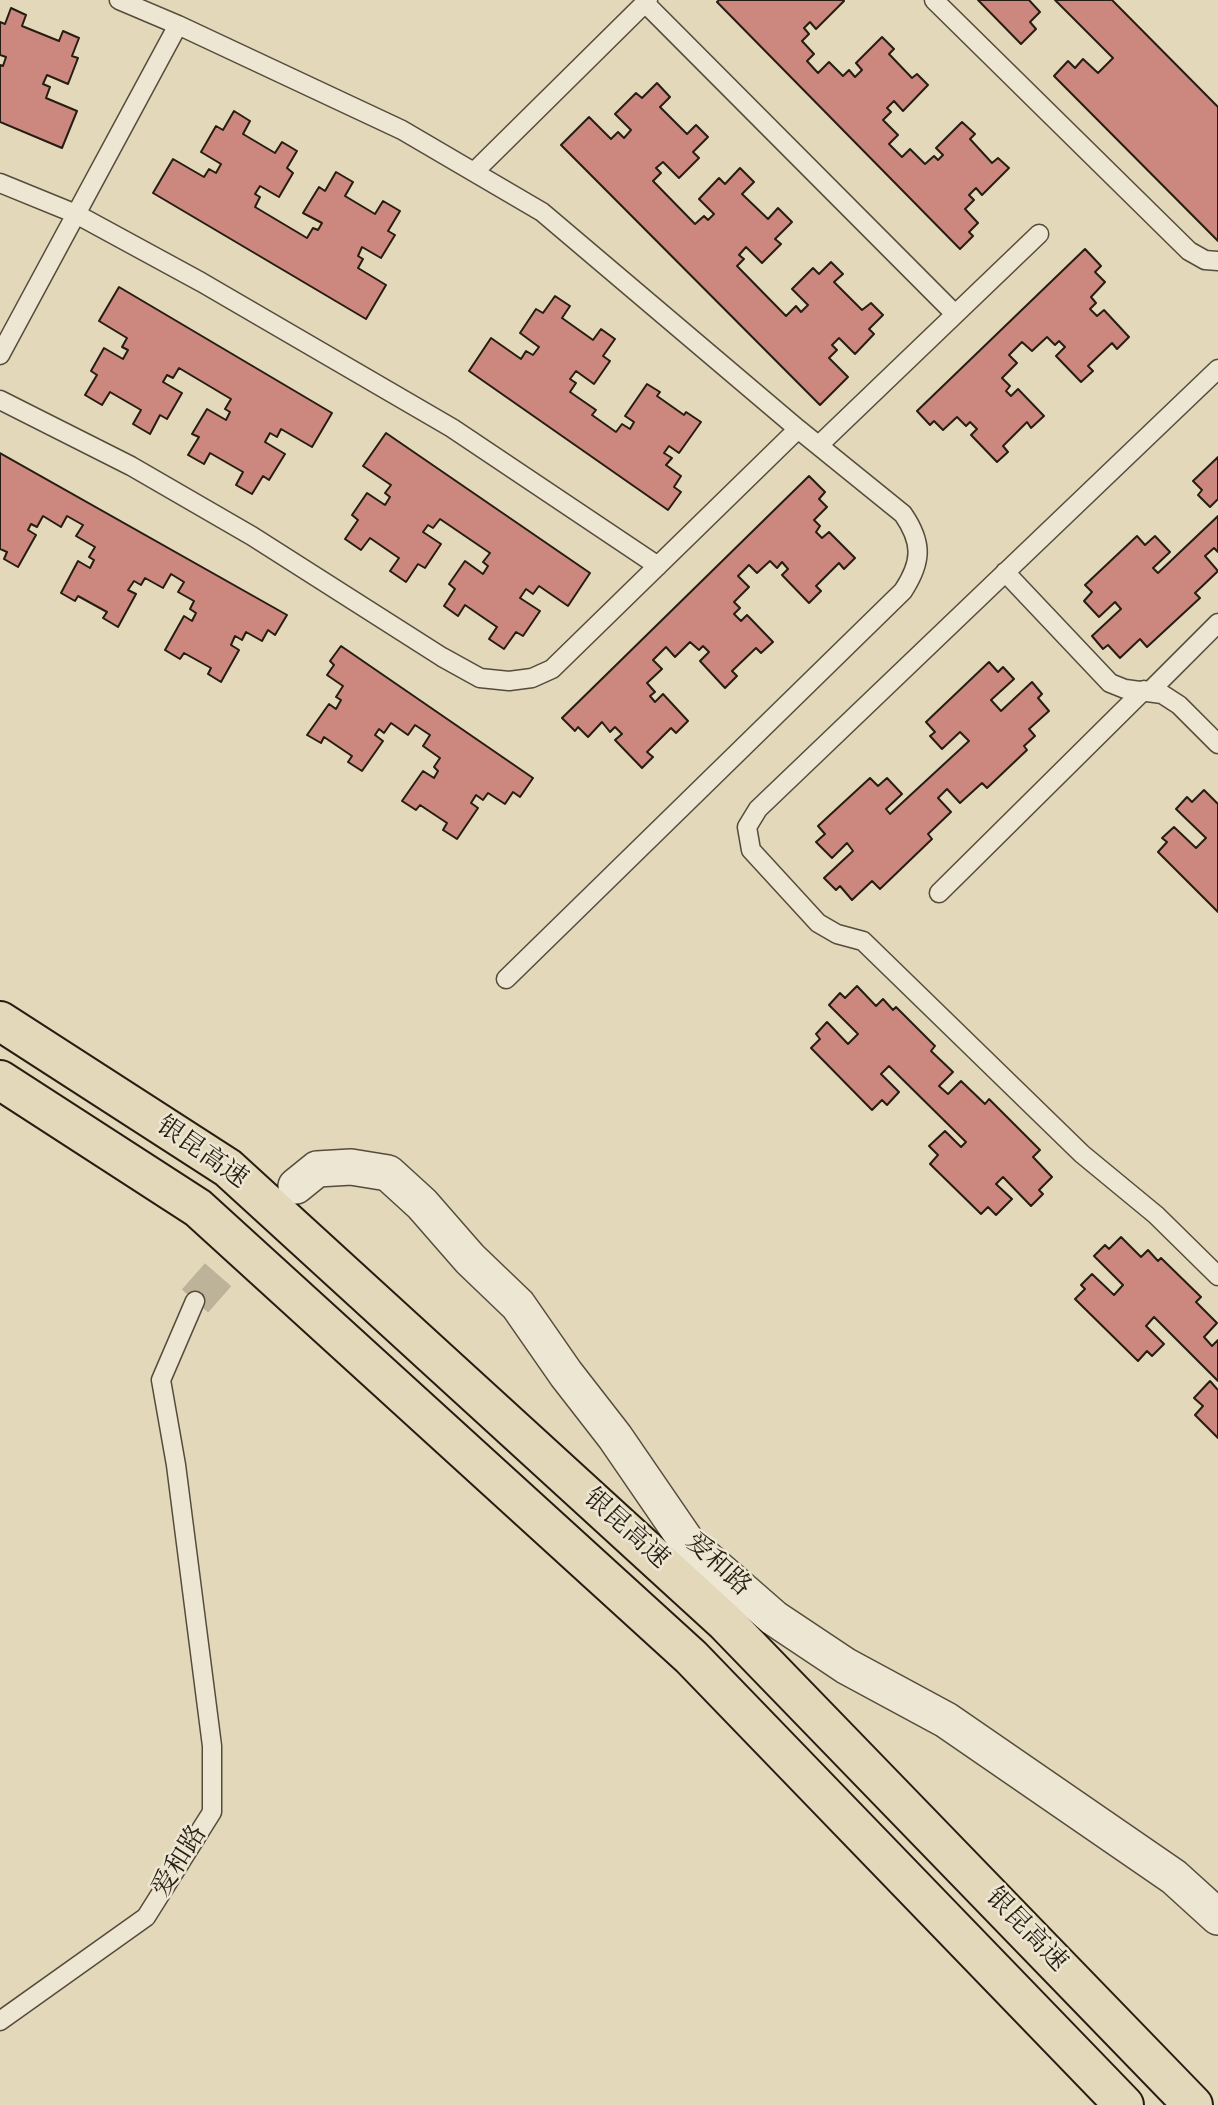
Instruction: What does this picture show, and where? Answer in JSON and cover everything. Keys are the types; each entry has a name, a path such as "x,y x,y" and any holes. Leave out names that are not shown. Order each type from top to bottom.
{"highway":[{"name":"银昆高速","path":"0,1021 228,1168 725,1622 1193,2105"},
{"name":"银昆高速","path":"0,1080 198,1208 691,1657 1124,2105"}],"street":[{"name":"爱和路","path":"296,1186 317,1169 351,1167 388,1173 518,1305 566,1374 615,1437 687,1542 774,1618 846,1666 946,1720 1174,1877 1218,1917"}],"lane":[{"path":"118,0 178,25 402,130 542,212 797,429 903,514 915,531 918,554 915,574 903,592 506,979"},
{"path":"934,0 1189,251 1205,260 1218,261"},
{"path":"475,171 647,2 955,314"},
{"path":"0,355 178,25"},
{"path":"0,183 76,214 201,282 452,428 658,566"},
{"path":"819,445 1039,234"},
{"path":"1218,369 758,809 747,827 751,850 818,923 837,934 863,941 890,964 1082,1154 1156,1215 1218,1276"},
{"path":"0,400 131,466 241,529 442,657 480,678 509,681 532,678 552,669 797,429"},
{"path":"1005,572 1110,683 1125,689 1162,694 1180,705 1218,744"},
{"path":"939,893 1218,623"},
{"name":"爱和路","path":"0,2021 146,1917 212,1812 212,1746 176,1465 161,1380 195,1301"}],"building":[{"path":"843,0 816,29 810,22 804,28 809,34 802,41 814,54 807,61 818,73 829,62 843,76 849,70 855,77 862,70 856,63 882,37 894,49 889,54 912,78 917,74 928,85 903,111 894,101 887,108 891,112 883,120 898,135 889,144 902,157 910,149 925,164 934,156 938,160 943,155 936,148 962,122 975,134 970,139 992,163 998,158 1009,168 982,195 976,188 969,195 974,200 965,209 978,223 969,232 973,236 960,249 717,2"},
{"path":"978,0 1029,0 1040,12 1030,22 1036,29 1021,44"},
{"path":"1055,0 1112,0 1218,107 1218,241 1054,76 1068,61 1075,68 1083,59 1098,73 1113,58"},
{"path":"11,8 26,15 22,26 59,41 63,31 79,38 72,56 78,58 68,84 47,75 43,84 50,87 46,98 77,111 62,148 0,122 0,65 3,66 6,57 0,55 0,22 5,24"},
{"path":"657,83 670,97 660,107 687,134 696,125 708,137 693,152 699,158 679,178 663,162 656,168 661,173 653,181 695,224 704,216 708,220 714,214 699,199 719,178 725,184 740,168 754,182 742,194 768,219 778,208 792,222 775,239 781,244 762,263 746,247 739,255 744,259 737,266 786,316 796,306 801,312 808,305 792,289 813,268 819,274 831,262 843,274 834,282 862,310 871,303 883,315 869,329 874,334 855,354 839,338 832,345 837,350 829,358 848,377 820,405 561,145 589,117 611,139 618,132 624,138 631,130 615,114 636,93 642,98"},
{"path":"234,111 250,121 243,134 275,153 282,142 297,151 287,168 293,173 279,197 260,186 255,194 260,197 255,207 307,238 313,228 318,230 322,223 303,213 319,187 325,191 336,172 353,182 345,196 375,214 383,201 400,211 388,231 395,235 381,258 362,247 358,256 363,259 358,268 386,285 366,319 153,193 173,159 204,177 209,169 216,173 221,164 201,152 216,126 223,130"},
{"path":"1085,249 1101,266 1095,272 1105,282 1091,297 1096,303 1090,309 1097,316 1104,310 1129,337 1117,349 1112,343 1088,366 1093,371 1081,382 1056,356 1065,347 1059,341 1055,345 1047,337 1032,351 1022,342 1009,355 1017,363 1002,378 1010,386 1006,391 1011,396 1018,389 1044,416 1031,428 1027,422 1003,446 1008,452 997,462 971,435 977,429 970,422 966,426 957,417 943,430 934,421 930,425 917,411"},
{"path":"119,287 332,413 312,447 281,429 277,437 270,433 265,442 285,454 269,480 263,476 252,494 236,485 243,472 210,453 204,464 188,455 199,437 192,434 207,409 226,420 230,412 225,409 231,399 179,368 173,378 167,375 163,382 182,393 167,419 160,415 150,434 133,424 141,410 110,392 102,405 85,395 97,375 91,371 104,348 123,359 128,350 122,347 127,338 99,321"},
{"path":"555,296 570,306 562,318 593,340 601,329 615,339 603,356 610,361 594,384 576,371 570,379 576,383 570,392 596,410 592,415 616,432 622,424 630,429 634,422 625,416 647,384 660,392 657,396 684,415 686,412 701,422 679,453 669,446 664,453 672,458 666,465 681,476 674,487 681,492 668,510 469,371 491,338 521,359 526,351 533,355 539,347 520,333 536,309 543,313"},
{"path":"386,433 590,573 568,606 539,586 533,594 526,589 520,598 540,611 523,636 516,632 504,649 489,639 497,627 465,605 458,616 444,606 455,589 449,584 465,561 483,574 488,566 483,562 490,553 440,519 433,528 428,525 423,532 441,544 425,568 418,564 406,582 390,571 399,558 370,538 361,550 345,539 358,520 352,515 367,493 385,505 390,497 385,493 391,485 363,466"},
{"path":"0,453 287,615 275,635 268,630 262,641 246,632 242,640 235,636 231,645 239,650 221,682 208,674 211,668 184,653 180,659 165,650 184,616 192,621 196,613 190,609 194,601 178,592 184,582 171,574 163,588 145,578 141,585 134,581 128,590 136,594 118,627 103,618 107,612 78,596 75,601 61,593 78,561 90,568 94,560 89,557 95,547 76,536 83,525 67,516 61,527 43,516 37,527 31,524 28,530 36,535 18,567 4,559 7,552 0,549"},
{"path":"1218,457 1218,499 1210,507 1198,495 1202,490 1193,481"},
{"path":"809,476 825,492 819,499 827,507 814,520 820,526 816,532 822,538 829,532 855,558 844,569 839,563 816,586 821,591 809,603 782,575 788,569 782,562 777,568 770,561 757,573 749,565 738,576 749,587 734,602 740,608 734,614 741,621 747,615 773,642 761,653 756,648 732,671 737,676 725,688 700,661 709,652 703,646 699,650 690,642 675,657 666,647 653,660 662,669 647,683 655,692 650,696 655,702 663,694 688,721 676,733 671,728 647,752 653,757 642,768 615,740 622,734 615,727 610,732 602,722 588,737 578,727 575,731 562,718"},
{"path":"1218,516 1218,552 1214,548 1205,556 1218,571 1195,593 1200,598 1147,647 1140,639 1120,658 1108,645 1103,649 1092,636 1121,609 1115,602 1099,617 1084,601 1092,592 1085,585 1137,536 1145,545 1155,536 1170,552 1153,568 1158,573"},
{"path":"341,646 533,778 520,797 513,792 505,804 488,793 483,800 476,795 471,803 478,808 457,839 443,830 447,823 420,805 416,810 402,801 423,771 434,778 438,771 434,767 440,758 423,746 430,735 415,725 408,735 391,723 384,733 379,729 375,735 383,741 362,771 348,762 352,756 324,737 321,743 307,735 329,704 336,709 341,700 336,697 343,686 327,675 334,665 330,661"},
{"path":"989,662 998,672 1003,667 1014,679 991,700 1001,711 1032,682 1042,694 1038,698 1049,711 1029,729 1035,736 1024,746 1027,750 987,788 982,783 960,803 947,789 938,798 951,812 928,834 932,839 880,889 872,881 852,900 840,886 836,890 824,878 853,851 847,843 832,858 816,842 825,834 818,826 870,778 878,786 887,778 902,794 886,809 890,814 969,741 960,732 942,749 930,736 935,732 926,722"},
{"path":"1204,790 1218,804 1218,912 1158,852 1167,842 1162,838 1174,827 1196,848 1206,838 1176,809 1187,797 1192,802"},
{"path":"857,986 876,1006 883,999 893,1010 896,1007 935,1046 931,1051 953,1072 939,1086 948,1094 961,1081 985,1104 989,1099 1040,1150 1033,1157 1052,1177 1039,1190 1043,1194 1031,1206 1003,1177 996,1184 1012,1199 996,1215 988,1207 981,1214 930,1164 938,1155 929,1146 945,1131 961,1147 966,1142 889,1066 881,1074 899,1092 887,1105 882,1100 872,1110 811,1048 820,1039 816,1034 827,1022 848,1044 858,1034 829,1005 840,993 845,998"},
{"path":"1121,1237 1141,1257 1148,1250 1158,1261 1161,1258 1201,1297 1196,1302 1217,1323 1204,1337 1212,1346 1218,1340 1218,1381 1154,1317 1146,1326 1164,1344 1152,1356 1147,1351 1138,1361 1075,1299 1085,1289 1081,1285 1092,1274 1114,1295 1123,1285 1094,1256 1105,1245 1109,1249"},
{"path":"1210,1381 1218,1390 1218,1438 1195,1415 1203,1406 1194,1398"}],"tunnel":[{"path":"195,1301 294,1188"}]}
